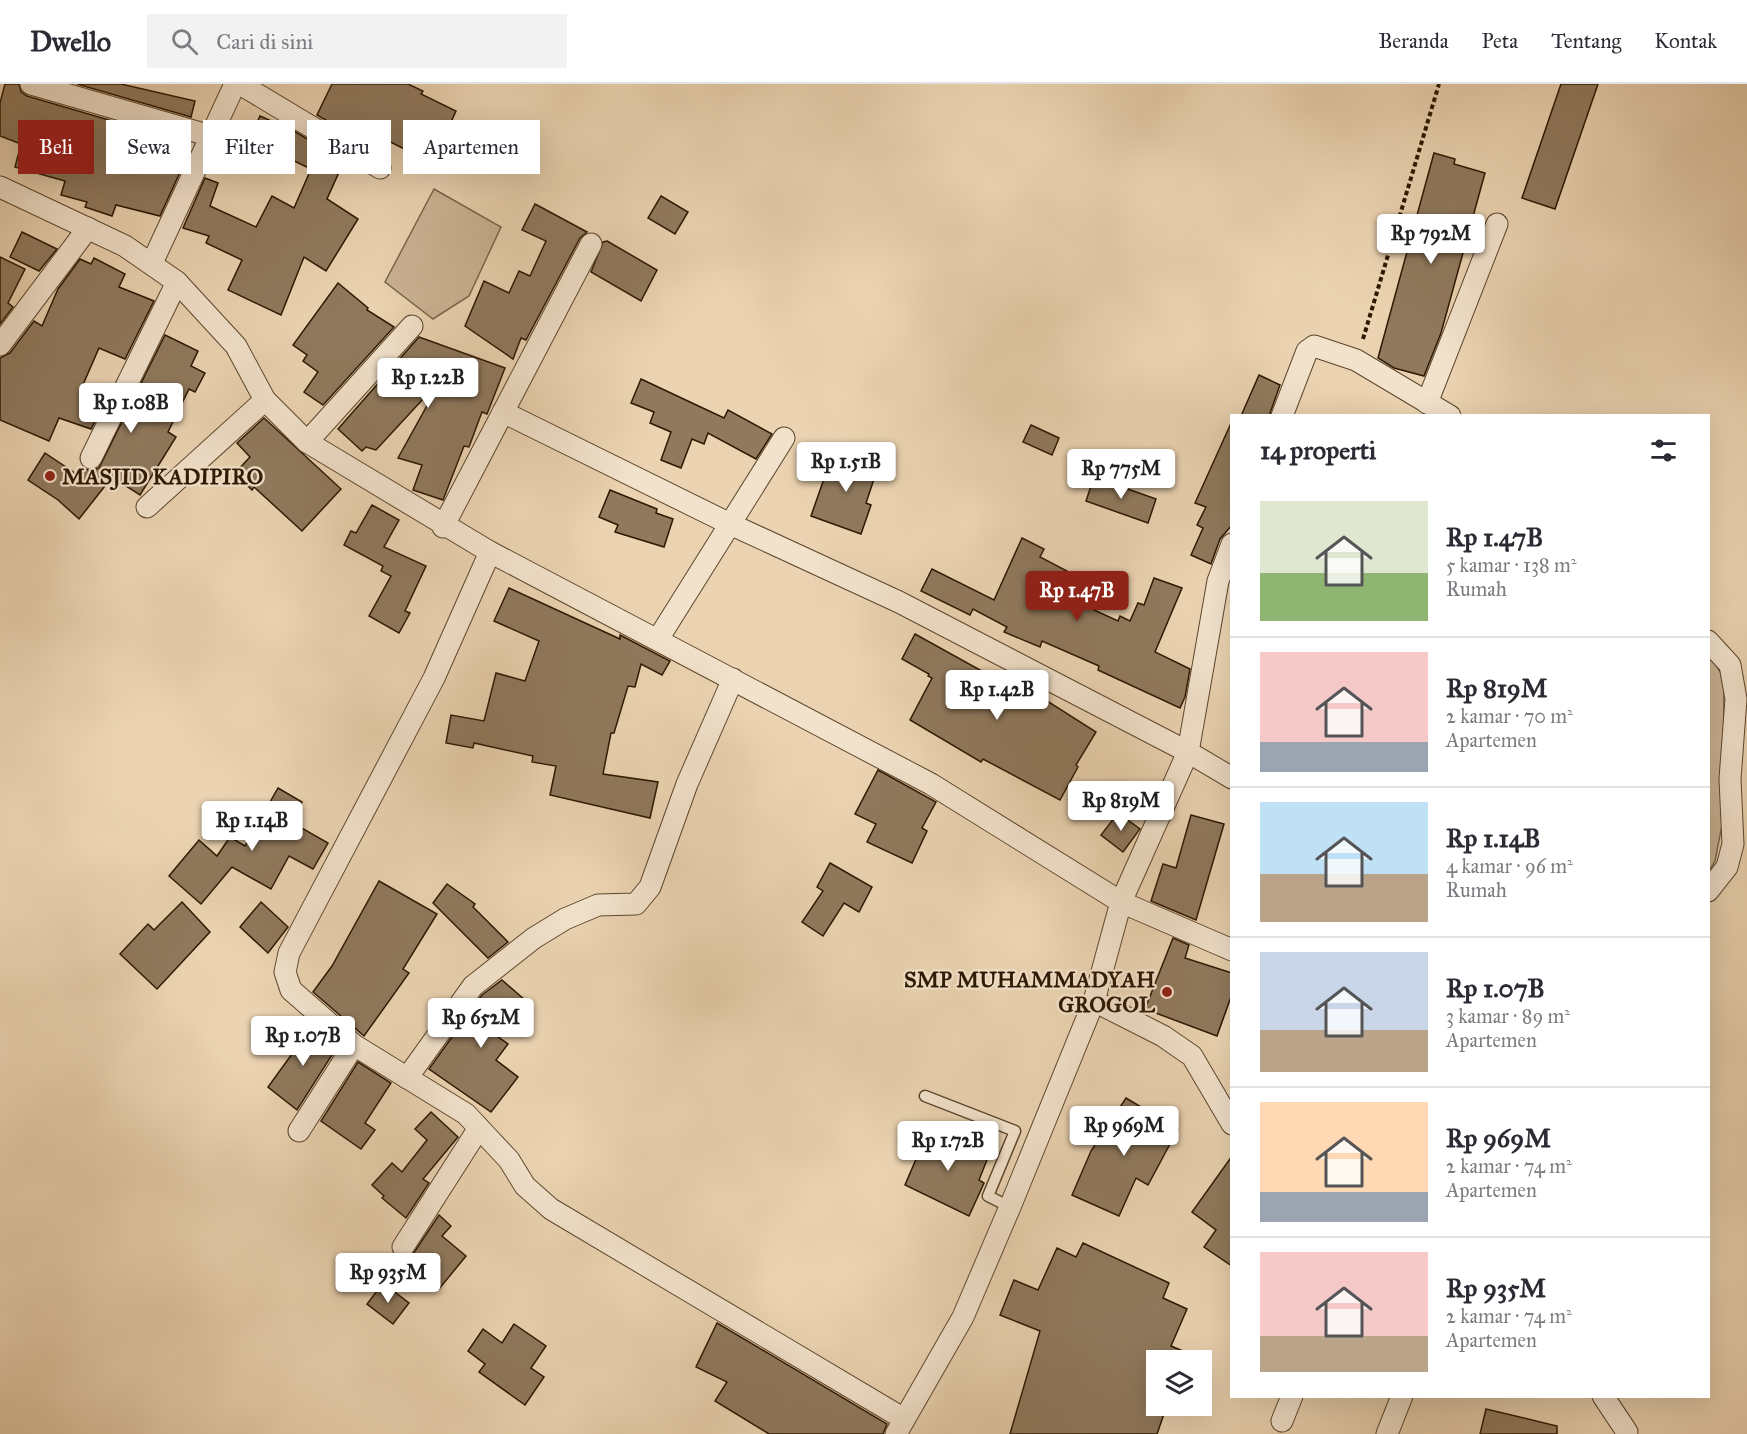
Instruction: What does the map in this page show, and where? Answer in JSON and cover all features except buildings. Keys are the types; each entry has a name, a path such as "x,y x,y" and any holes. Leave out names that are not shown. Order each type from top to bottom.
{"street":[{"path":"31,84 203,134"},
{"path":"219,120 236,84"},
{"path":"240,84 307,124"},
{"path":"152,263 203,153"},
{"path":"0,187 125,246 177,282 236,346 264,400 307,442 443,526 490,552 932,784 1121,902 1230,949"},
{"path":"1427,403 1497,224"},
{"path":"0,345 88,228"},
{"path":"443,526 591,244"},
{"path":"91,458 177,282"},
{"path":"307,442 412,326"},
{"path":"1283,414 1311,347 1318,346 1356,360 1446,414"},
{"path":"147,507 264,400"},
{"path":"503,412 730,524 899,603 1188,752 1230,777"},
{"path":"658,639 784,438"},
{"path":"490,552 434,678 289,953 285,972 291,990 354,1045 466,1114 509,1160 525,1186 551,1209 900,1426 963,1317 1094,1001 1121,902 1188,752 1226,563"},
{"path":"1710,643 1730,665 1736,699 1730,779 1733,844 1727,867 1710,888"},
{"path":"407,1078 473,986 534,938 565,919 598,905 636,904 650,887 687,784 733,679"},
{"path":"1094,1001 1163,1036 1192,1056 1230,1121"},
{"path":"299,1131 354,1045"},
{"path":"403,1247 479,1128"},
{"path":"1282,1421 1291,1398"},
{"path":"1387,1434 1401,1398"},
{"path":"1604,1398 1627,1433"},
{"path":"1618,1398 1627,1433"}],"lane":[{"path":"925,1096 1015,1131 988,1196 1010,1207"}],"path":[{"path":"1356,360 1439,84"}],"shaded area":[{"path":"434,189 501,227 469,296 433,319 385,282"},
{"path":"1710,655 1724,678 1723,820 1715,861 1710,869"}],"place":[{"name":"MASJID KADIPIRO","path":"50,476"},
{"name":"SMP MUHAMMADYAH GROGOL","path":"1167,992"}]}
